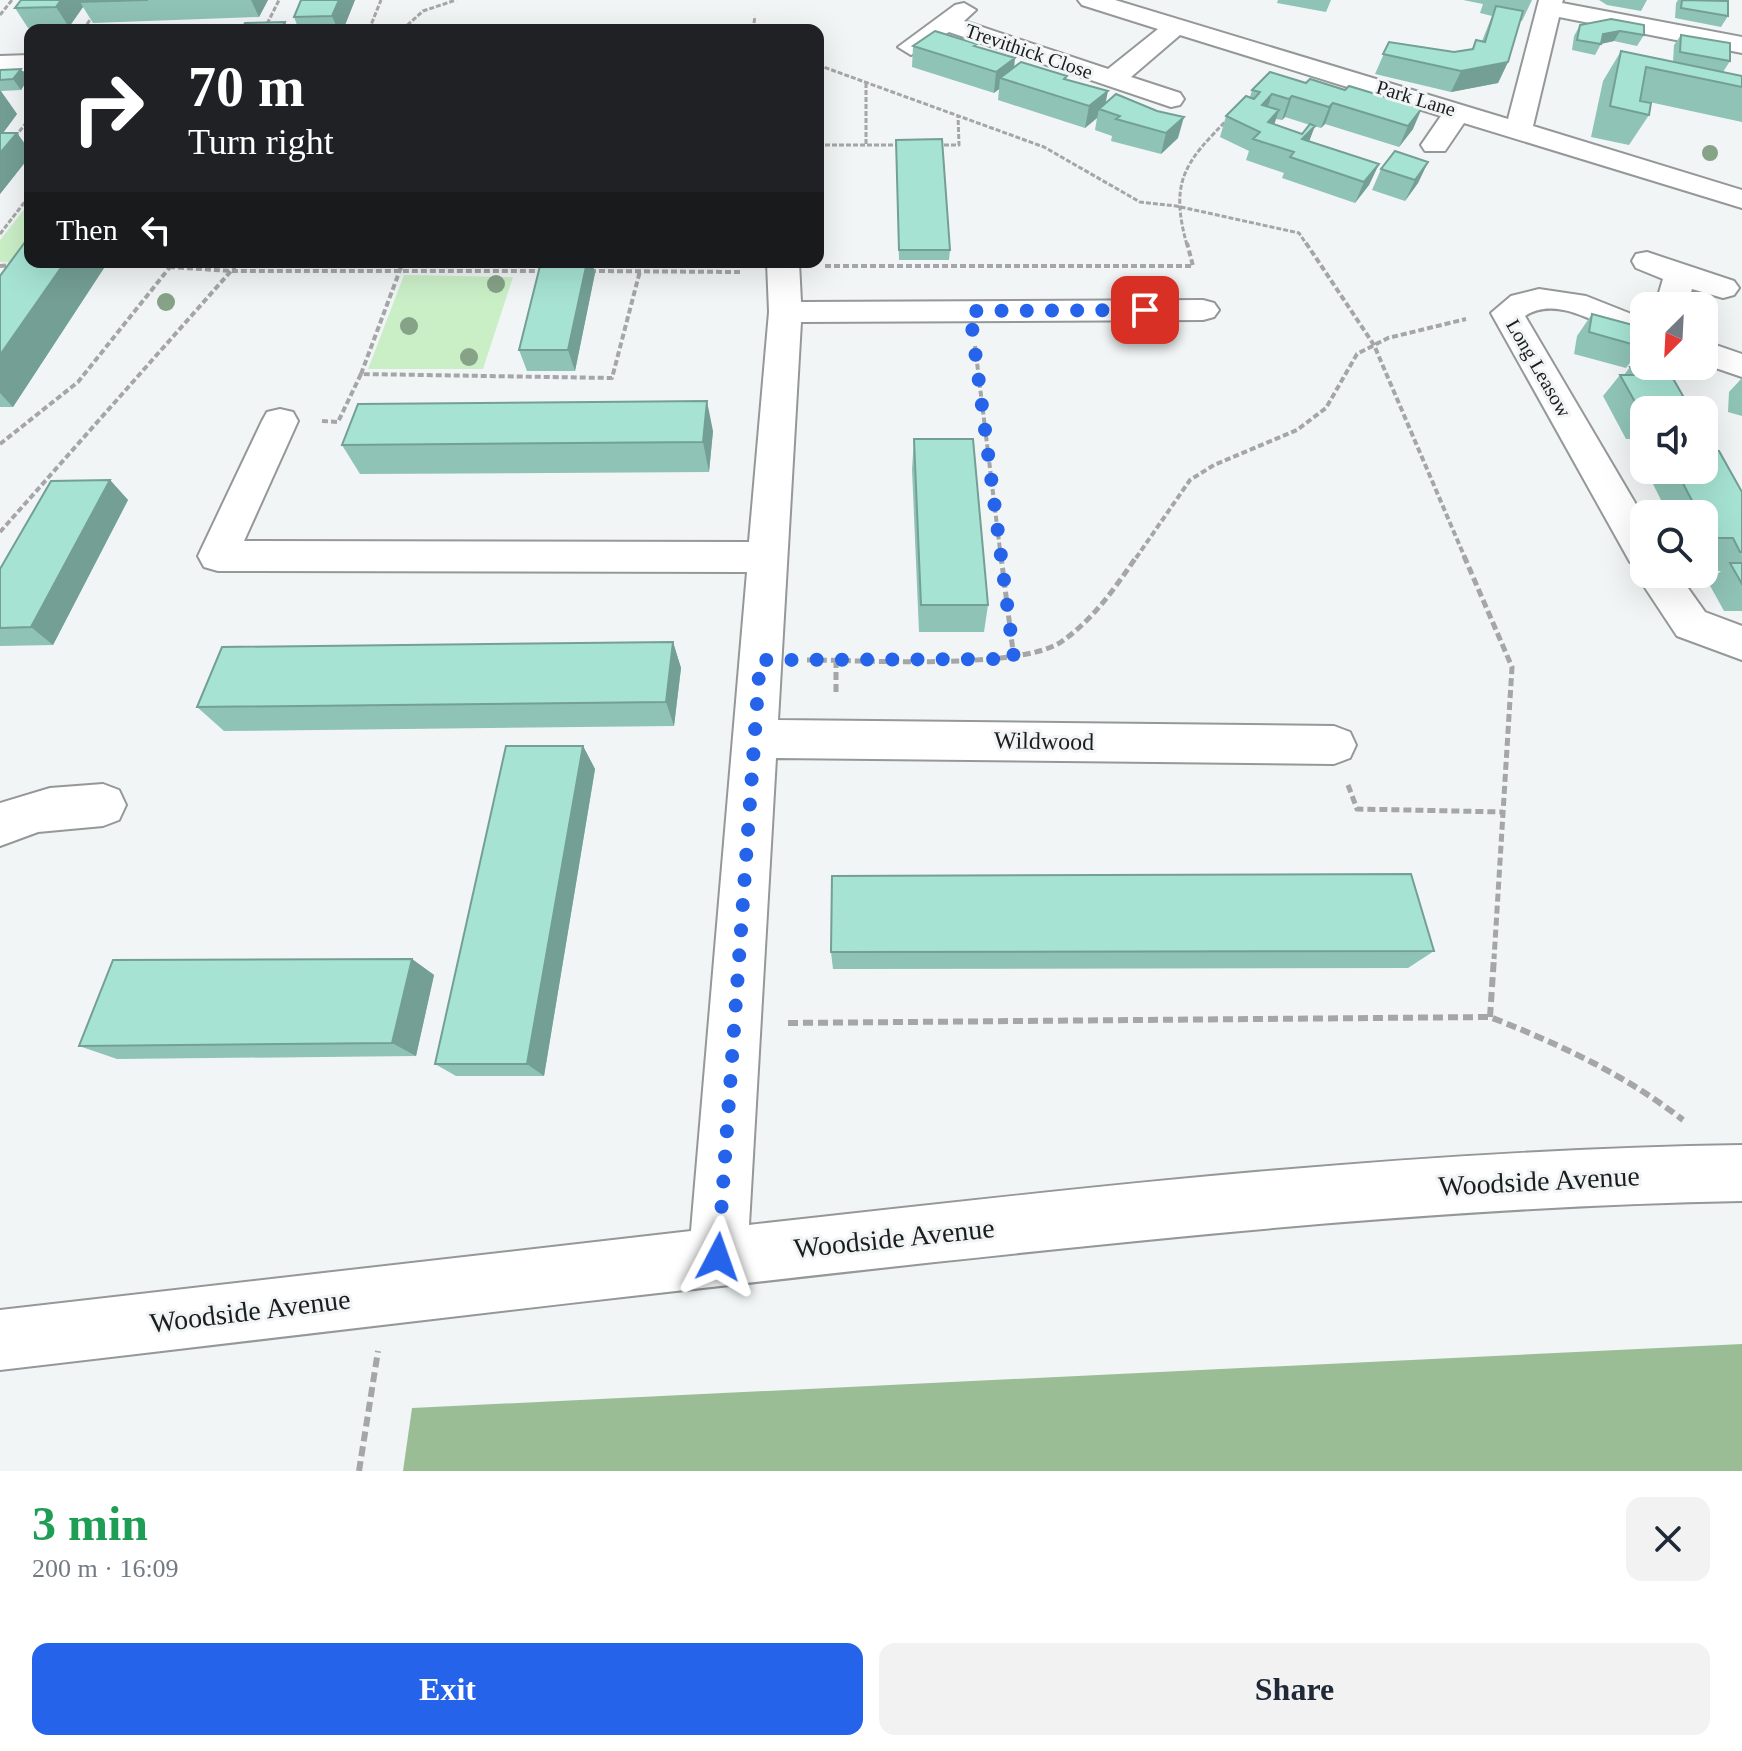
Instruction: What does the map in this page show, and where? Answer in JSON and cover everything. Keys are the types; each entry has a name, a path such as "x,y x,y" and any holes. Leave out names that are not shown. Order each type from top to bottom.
{"street":[{"name":"Park Lane","path":"1090,0 1519,128 1742,199"},
{"path":"1519,128 1550,4 1742,45"},
{"name":"Trevithick Close","path":"911,47 955,16 1112,79 1171,99"},
{"name":"Trevithick Close","path":"1112,79 1175,27"},
{"path":"0,64 24,63"},
{"path":"1435,145 1458,111"},
{"path":"1647,261 1723,288"},
{"path":"718,1257 768,557 774,318 781,268"},
{"path":"1675,292 1680,275"},
{"name":"Long Leasow","path":"1630,326 1564,300 1536,299 1516,304 1507,313 1630,528"},
{"path":"774,318 970,311 1203,310"},
{"path":"1718,357 1742,366"},
{"path":"280,421 218,556 768,557"},
{"path":"1666,588 1691,624 1742,643"},
{"name":"Wildwood","path":"755,739 1334,745"},
{"path":"0,825 38,811 72,804 103,805"},
{"name":"Woodside Avenue","path":"0,1340 386,1294 1294,1195 1669,1173 1736,1173"}],"path":[{"path":"0,15 12,0"},
{"path":"267,24 279,0"},
{"path":"371,24 381,0"},
{"path":"409,24 423,11 456,0"},
{"path":"87,24 97,10"},
{"path":"754,24 755,16"},
{"path":"824,267 1193,266 1176,206 1177,183 1199,147 1285,59"},
{"path":"824,67 1044,147 1140,202 1176,206 1299,233 1374,345 1512,667 1490,1017"},
{"path":"866,83 866,145"},
{"path":"928,145 959,145 958,116"},
{"path":"13,140 24,126"},
{"path":"824,145 912,145"},
{"path":"0,234 24,203"},
{"path":"0,266 24,265"},
{"path":"0,444 78,382 168,268"},
{"path":"184,268 231,271 550,271"},
{"path":"0,532 234,268"},
{"path":"280,421 338,422 361,374 400,268"},
{"path":"580,271 746,268"},
{"path":"361,374 612,378 640,271"},
{"path":"970,311 1014,659"},
{"path":"760,660 1014,659 1058,644 1098,612 1190,480 1214,465 1297,430 1326,408 1357,354 1431,325 1507,313"},
{"path":"1334,745 1357,809 1503,812"},
{"path":"735,1023 1490,1017 1544,1037 1630,1079 1699,1133 1736,1173"},
{"path":"359,1471 386,1294"}],"green space":[{"path":"24,210 24,263 0,262 0,240"},
{"path":"404,275 513,277 483,369 368,369"},
{"path":"1742,1344 1742,1471 403,1471 412,1408"}],"building":[{"path":"21,0 61,0 56,7 15,8"},
{"path":"82,0 148,0 80,2"},
{"path":"301,0 339,0 332,16 294,17"},
{"path":"1682,0 1728,1 1728,16 1681,8"},
{"path":"1496,6 1523,11 1508,62 1461,71 1383,54 1389,42 1454,52 1473,49 1476,40 1485,42"},
{"path":"1611,19 1644,25 1644,35 1620,31 1603,34 1601,44 1577,40 1580,25"},
{"path":"285,22 284,24 245,23"},
{"path":"935,31 1015,58 996,72 913,46"},
{"path":"1681,35 1730,43 1730,61 1680,52"},
{"path":"1621,51 1742,76 1742,87 1646,67 1640,101 1651,103 1649,115 1610,106"},
{"path":"1021,62 1067,76 1064,79 1108,91 1089,106 1000,78"},
{"path":"21,69 13,79 0,80 0,70"},
{"path":"1270,72 1306,83 1310,79 1345,90 1349,86 1422,108 1408,126 1333,103 1329,107 1292,96 1289,99 1272,94 1262,105 1279,110 1268,122 1302,134 1310,124 1315,126 1302,139 1379,164 1364,182 1290,157 1294,152 1253,139 1260,132 1226,116 1246,96 1254,99 1260,92 1252,90"},
{"path":"1116,94 1157,111 1184,117 1166,133 1116,119 1120,116 1099,109"},
{"path":"0,133 17,133 0,153"},
{"path":"942,139 950,250 899,250 896,140"},
{"path":"1395,151 1428,162 1415,180 1381,169"},
{"path":"24,243 24,268 61,268 0,355 0,276"},
{"path":"540,268 586,268 568,350 519,350"},
{"path":"1592,314 1630,324 1630,344 1589,332"},
{"path":"1620,375 1630,375 1630,380 1674,380 1683,396 1632,396"},
{"path":"707,401 703,442 342,445 358,404"},
{"path":"914,439 973,439 988,605 921,605"},
{"path":"1719,451 1742,492 1742,552 1733,538 1718,538 1718,500 1692,500 1683,484 1718,484"},
{"path":"110,480 31,627 0,628 0,569 51,481"},
{"path":"1730,563 1742,563 1742,584"},
{"path":"673,642 666,702 197,707 222,647"},
{"path":"506,746 583,746 527,1064 435,1064"},
{"path":"1411,874 1434,951 831,952 832,876"},
{"path":"412,959 392,1043 79,1046 113,960"}],"route":[{"path":"718,1257 760,660 1014,659 970,311 1145,310"}]}
